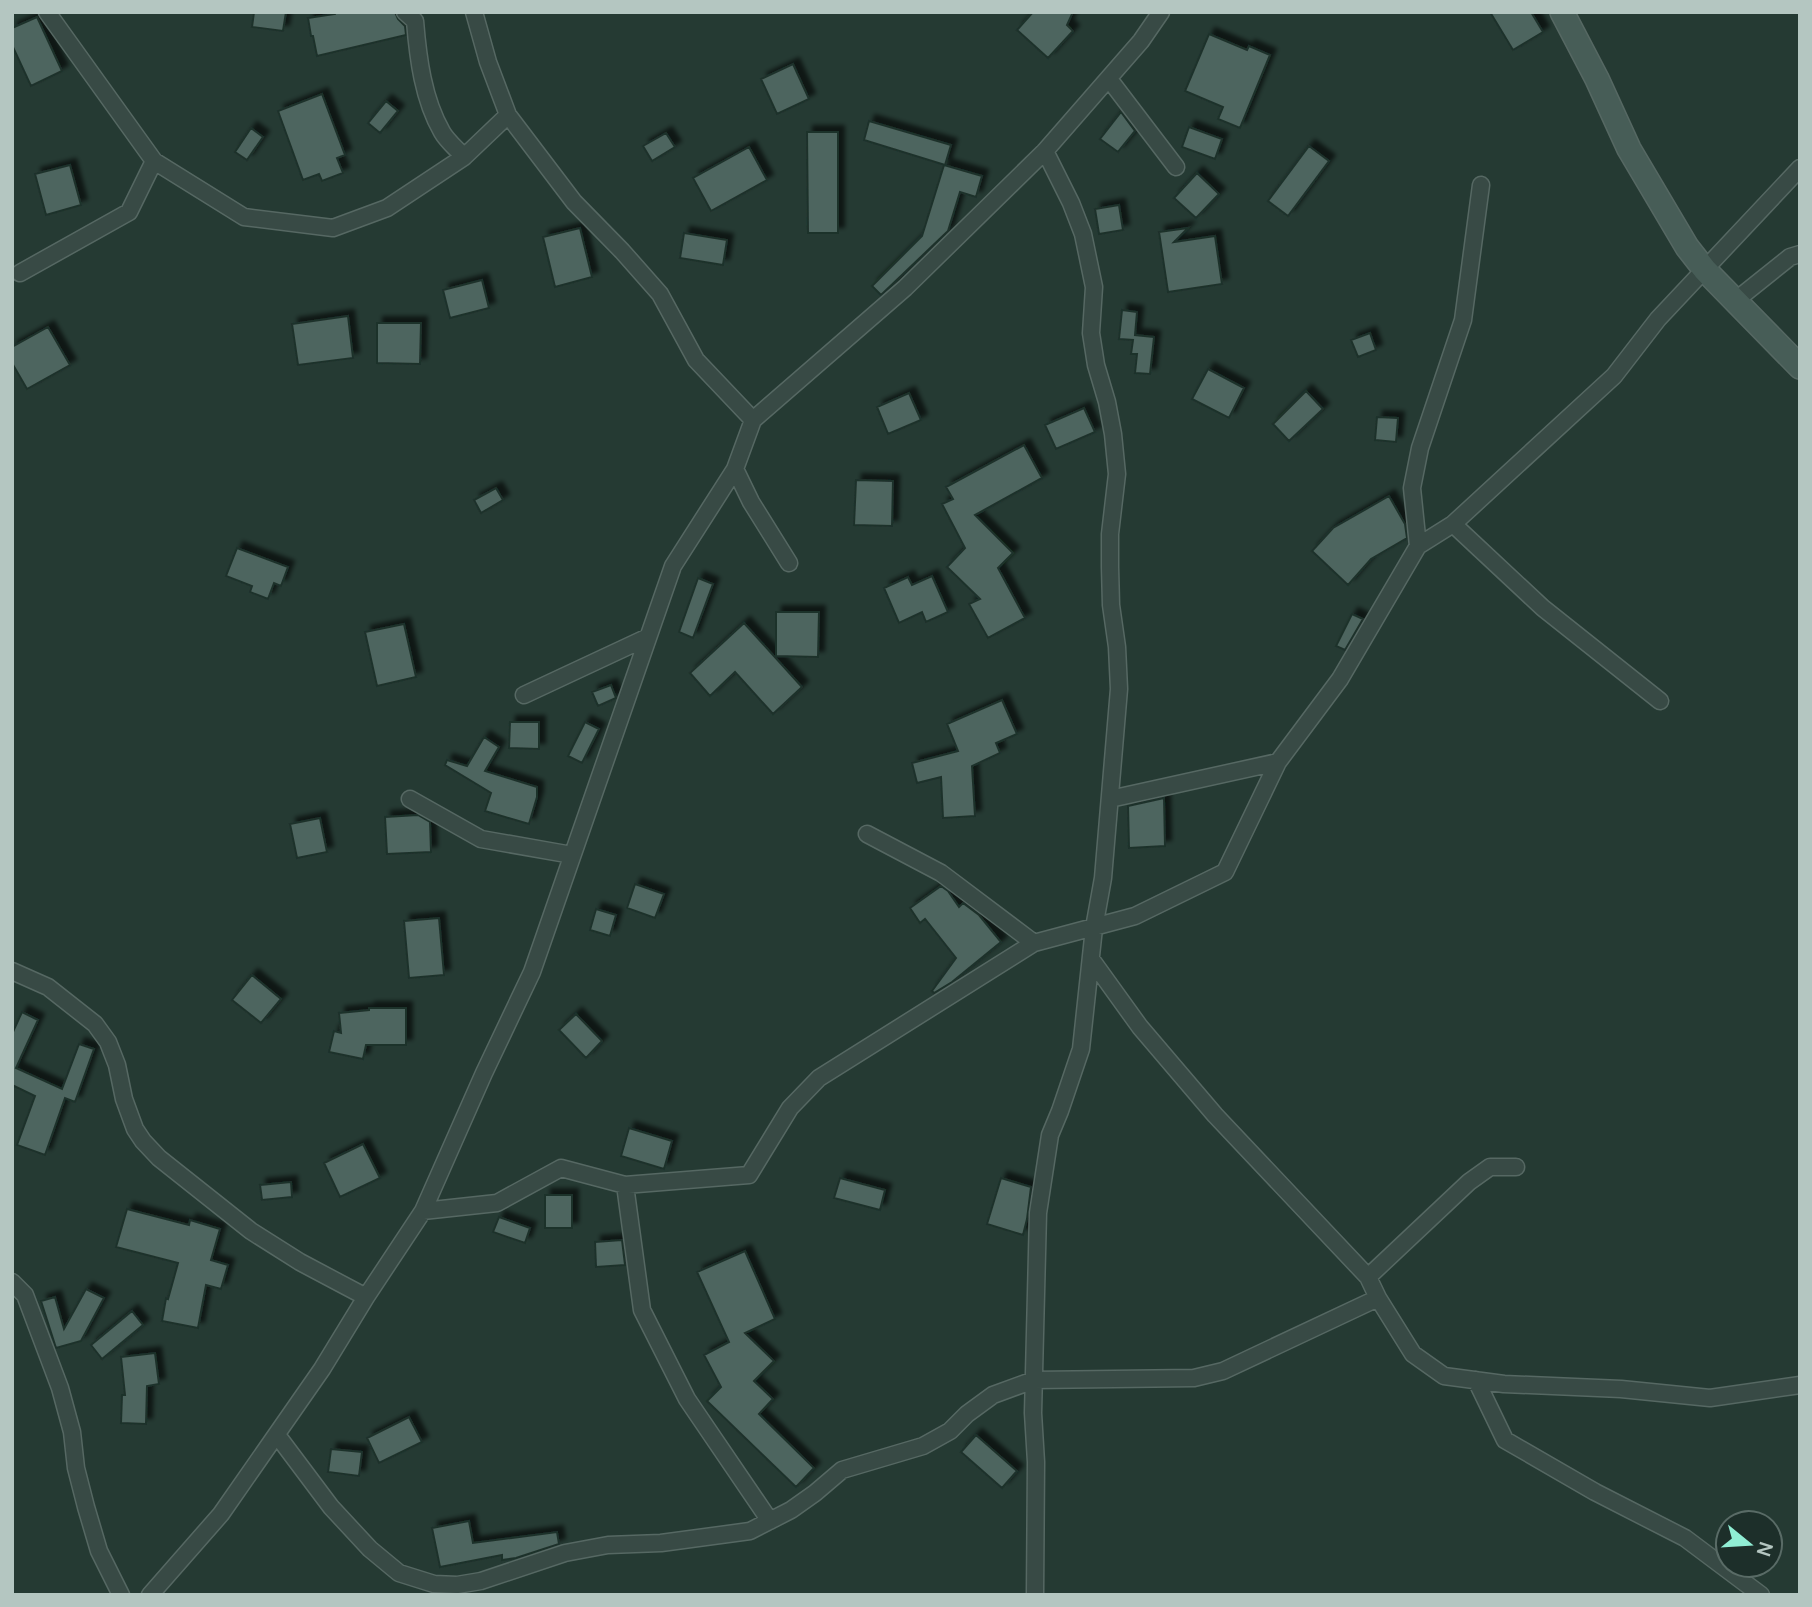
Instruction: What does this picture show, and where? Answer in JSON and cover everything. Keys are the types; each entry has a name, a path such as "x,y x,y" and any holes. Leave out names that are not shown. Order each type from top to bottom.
{"main road":[{"path":"1562,12 1629,149 1687,247 1705,270 1800,367"}],"street":[{"path":"47,12 154,161 244,217 333,228 387,208 464,157 508,115"},
{"path":"405,12 415,21 418,61 432,108 443,135 464,157"},
{"path":"474,12 488,62 508,115 574,202 660,295 696,360 753,420"},
{"path":"150,1595 221,1514 322,1369 423,1211 532,972 673,566 735,468 753,420 905,288 1045,151 1141,41 1161,12"},
{"path":"1109,79 1176,167"},
{"path":"1035,1595 1034,1380 1038,1213 1050,1135 1081,1049 1094,928 1103,878 1119,689 1110,567 1110,534 1117,474 1107,402 1096,365 1091,333 1094,287 1083,234 1072,203 1045,151"},
{"path":"20,273 129,212 154,161"},
{"path":"423,1211 497,1203 561,1168 625,1185 749,1175 790,1108 819,1078 1034,943 1135,916 1225,872 1278,762 1340,679 1418,546 1453,524 1614,376 1658,319 1800,168"},
{"path":"1418,546 1412,488 1420,448 1464,320 1481,185"},
{"path":"1735,301 1790,257 1800,254"},
{"path":"735,468 751,502 789,563"},
{"path":"1453,524 1543,608 1660,701"},
{"path":"524,695 649,637"},
{"path":"1110,799 1278,762"},
{"path":"410,799 481,839 572,855"},
{"path":"867,834 942,873 1034,943"},
{"path":"1091,959 1140,1027 1215,1115 1368,1277 1413,1354 1444,1376 1504,1384 1621,1389 1710,1398 1800,1385"},
{"path":"12,971 48,987 94,1024 108,1042 117,1065 124,1100 135,1129 159,1158 251,1231 300,1262 366,1297"},
{"path":"1368,1277 1469,1182 1490,1167 1516,1167"},
{"path":"625,1185 642,1310 687,1399 770,1521"},
{"path":"12,1282 25,1295 60,1388 72,1432 76,1468 86,1507 99,1551 121,1595"},
{"path":"277,1435 331,1507 370,1549 399,1573 433,1584 457,1585 481,1581 565,1553 608,1545 661,1543 750,1531 791,1510 842,1470 923,1446 950,1431 967,1414 993,1395 1034,1380 1194,1378 1223,1371 1378,1297"},
{"path":"1476,1380 1505,1440 1595,1492 1685,1538 1761,1595"}],"building":[{"path":"254,12 286,12 283,31 252,27"},
{"path":"335,12 395,12 405,26 406,35 317,56 308,18"},
{"path":"1033,12 1073,12 1067,25 1073,31 1048,58 1017,30"},
{"path":"1490,12 1531,12 1543,32 1513,50"},
{"path":"37,17 62,71 31,86 12,45 12,28"},
{"path":"1209,34 1247,50 1249,46 1270,55 1240,128 1218,119 1223,107 1185,91"},
{"path":"793,64 809,99 777,114 761,79"},
{"path":"322,94 345,155 337,158 343,173 322,181 319,174 303,180 278,111"},
{"path":"386,101 398,111 380,133 368,123"},
{"path":"1121,112 1135,131 1118,152 1100,139"},
{"path":"869,121 951,145 945,165 864,140"},
{"path":"1189,127 1222,139 1215,159 1182,147"},
{"path":"251,128 263,137 247,160 235,152"},
{"path":"807,132 838,132 838,233 808,233"},
{"path":"666,133 675,147 652,161 643,146"},
{"path":"1309,146 1329,161 1288,216 1268,201"},
{"path":"749,147 767,180 711,211 693,178"},
{"path":"70,165 81,205 46,215 35,174"},
{"path":"944,165 982,176 976,197 960,192 948,231 881,295 872,286 922,236"},
{"path":"1197,173 1219,194 1196,218 1174,198"},
{"path":"1119,205 1123,230 1099,234 1095,209"},
{"path":"580,228 592,277 555,287 543,237"},
{"path":"1188,228 1174,242 1215,236 1222,284 1168,292 1159,232"},
{"path":"684,233 727,240 723,265 680,258"},
{"path":"482,280 489,308 450,318 443,290"},
{"path":"1122,310 1137,312 1135,335 1154,337 1150,374 1135,373 1137,354 1131,354 1133,340 1119,339"},
{"path":"348,316 353,358 298,365 292,324"},
{"path":"377,323 421,323 420,364 377,363"},
{"path":"48,327 70,365 27,389 12,363 12,347"},
{"path":"1370,333 1376,350 1358,357 1351,340"},
{"path":"1208,369 1244,388 1229,418 1192,399"},
{"path":"1306,391 1323,409 1289,441 1273,424"},
{"path":"909,393 921,420 888,434 877,407"},
{"path":"1084,408 1095,432 1056,449 1045,425"},
{"path":"1377,417 1398,418 1396,442 1375,440"},
{"path":"1024,445 1042,478 975,515 1013,553 998,568 1025,618 988,638 969,604 980,599 947,567 965,548 942,504 953,499 946,487"},
{"path":"856,480 893,481 892,526 854,525"},
{"path":"496,488 503,500 481,513 474,500"},
{"path":"1389,496 1405,524 1407,538 1371,559 1348,585 1312,551 1333,528"},
{"path":"237,548 288,567 281,586 274,583 268,599 250,592 252,586 226,576"},
{"path":"932,576 948,612 926,622 922,612 899,623 884,588 908,577 912,585"},
{"path":"698,578 713,584 693,638 679,632"},
{"path":"776,612 819,612 818,657 776,656"},
{"path":"1352,614 1363,619 1345,650 1336,646"},
{"path":"744,623 802,687 773,714 735,672 710,696 690,673"},
{"path":"404,624 416,677 377,686 365,632"},
{"path":"611,685 616,698 598,706 592,692"},
{"path":"1002,700 1017,734 996,743 1000,753 972,766 975,816 943,818 941,777 917,783 912,763 958,751 947,724"},
{"path":"510,722 539,722 539,749 509,748"},
{"path":"585,722 599,729 582,763 568,756"},
{"path":"484,737 499,747 485,771 537,787 537,797 529,824 485,811 491,793 445,765 447,760 467,766"},
{"path":"1164,798 1165,846 1129,848 1128,806"},
{"path":"418,815 430,822 431,852 387,854 385,817"},
{"path":"320,818 327,852 297,858 290,824"},
{"path":"635,884 664,894 655,918 627,908"},
{"path":"941,886 959,907 963,903 979,915 1001,942 952,982 934,993 932,991 956,958 925,919 920,923 910,908"},
{"path":"596,909 616,915 610,936 590,930"},
{"path":"439,918 444,975 409,978 404,921"},
{"path":"252,975 281,999 261,1023 232,1000"},
{"path":"369,1008 406,1008 406,1045 366,1045 363,1059 329,1052 334,1031 341,1033 339,1013"},
{"path":"22,1012 38,1020 16,1068 62,1089 79,1044 94,1049 75,1102 65,1098 45,1155 17,1145 35,1096 12,1085 12,1034"},
{"path":"576,1014 602,1041 586,1058 559,1030"},
{"path":"629,1128 672,1141 664,1169 621,1156"},
{"path":"363,1144 380,1178 340,1197 324,1163"},
{"path":"840,1178 885,1190 880,1210 834,1198"},
{"path":"1001,1178 1031,1187 1023,1235 987,1224"},
{"path":"291,1182 292,1197 262,1200 260,1185"},
{"path":"545,1195 572,1195 572,1228 545,1228"},
{"path":"127,1209 189,1225 190,1220 220,1229 211,1260 228,1265 221,1289 206,1285 198,1328 162,1321 166,1298 168,1299 178,1263 116,1247"},
{"path":"499,1217 530,1228 525,1243 493,1232"},
{"path":"622,1240 625,1265 596,1267 595,1242"},
{"path":"745,1251 775,1319 745,1333 774,1361 754,1381 773,1399 759,1414 814,1468 796,1487 707,1401 721,1387 704,1355 729,1342 697,1272"},
{"path":"86,1289 104,1298 81,1341 56,1348 41,1301 55,1297 64,1329"},
{"path":"132,1311 143,1325 102,1359 91,1345"},
{"path":"155,1353 159,1384 147,1386 146,1424 121,1423 122,1395 125,1395 121,1357"},
{"path":"409,1417 422,1442 379,1463 367,1438"},
{"path":"976,1435 1017,1471 1002,1488 961,1452"},
{"path":"331,1449 362,1452 359,1476 328,1472"},
{"path":"469,1521 473,1543 557,1532 559,1544 516,1558 502,1560 502,1555 440,1567 432,1528"}]}
